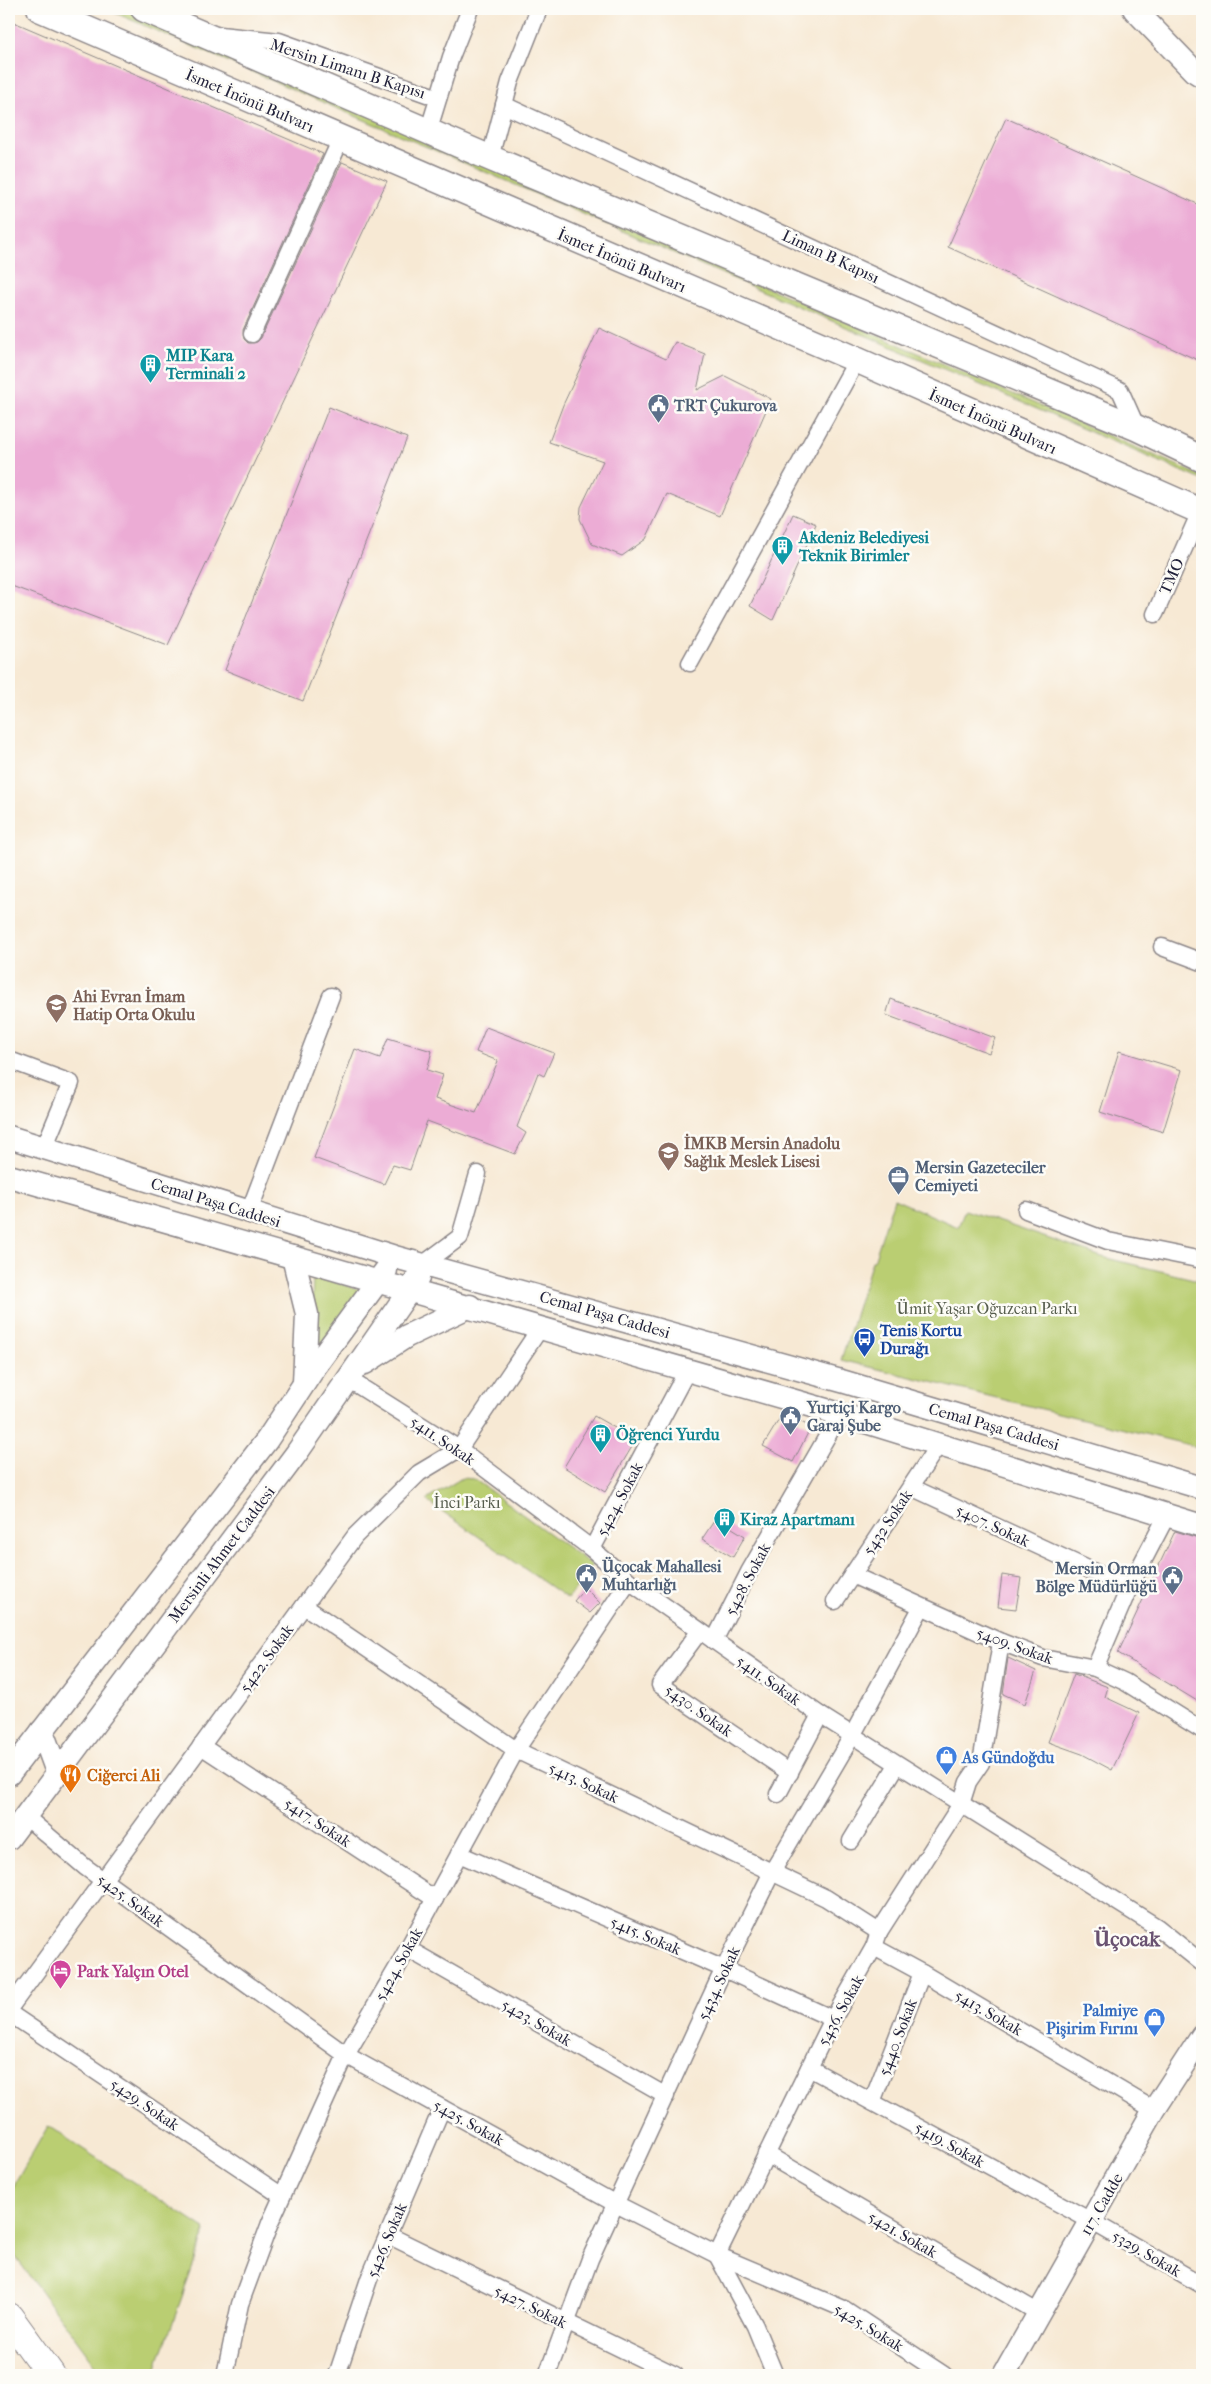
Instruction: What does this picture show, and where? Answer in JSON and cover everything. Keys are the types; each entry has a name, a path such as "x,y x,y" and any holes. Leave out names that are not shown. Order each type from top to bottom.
{"highway":[{"path":"9,2317 51,2375"}],"main road":[{"name":"İsmet İnönü Bulvarı","path":"40,9 856,360 1201,512"},
{"path":"144,9 428,132 876,321 1137,428 1202,459"},
{"path":"1134,9 1194,71 1202,76"},
{"name":"Cemal Paşa Caddesi","path":"9,1137 395,1257 846,1382 1202,1488"},
{"name":"Cemal Paşa Caddesi","path":"9,1176 379,1282 411,1289 840,1414 1202,1526"},
{"path":"293,1257 307,1314 304,1383"},
{"name":"Mersinli Ahmet Caddesi","path":"9,1774 268,1440 304,1383 379,1282 395,1257"},
{"name":"Mersinli Ahmet Caddesi","path":"9,1838 296,1454 411,1289 425,1264"},
{"path":"352,1374 407,1336 470,1306"},
{"path":"42,1731 58,1772"},
{"name":"117. Cadde","path":"1004,2375 1154,2110 1202,2036"}],"street":[{"name":"Mersin Limanı B Kapısı","path":"428,132 451,57 470,9"},
{"path":"490,158 510,82 539,9"},
{"name":"Mersin Limanı B Kapısı","path":"198,33 279,41 438,98"},
{"name":"Liman B Kapısı","path":"504,105 1120,390 1137,428"},
{"path":"252,334 341,139"},
{"path":"690,663 856,360"},
{"name":"TMO","path":"1155,614 1201,512"},
{"path":"1162,947 1202,962"},
{"path":"249,1212 331,996"},
{"path":"9,1060 71,1083 44,1148"},
{"path":"425,1264 460,1237 478,1174"},
{"path":"1026,1210 1108,1241 1202,1260"},
{"name":"5422. Sokak","path":"9,2011 355,1536 419,1473 459,1449 540,1326"},
{"name":"5424. Sokak","path":"592,1549 688,1370"},
{"name":"5411. Sokak","path":"352,1374 459,1449 592,1549 629,1581 699,1632 897,1765 1157,1927 1202,1963"},
{"name":"5428. Sokak","path":"714,1641 750,1572 840,1414"},
{"name":"5432 Sokak","path":"836,1601 939,1444"},
{"name":"5407. Sokak","path":"910,1487 1129,1588"},
{"path":"1095,1668 1129,1588 1167,1515"},
{"name":"5409. Sokak","path":"852,1575 921,1608 1001,1642 1044,1658 1095,1668 1125,1682 1202,1730"},
{"name":"5424. Sokak","path":"225,2375 240,2304 282,2196 346,2055 408,1949 516,1750 629,1581"},
{"name":"5413. Sokak","path":"304,1606 516,1750 826,1898 879,1932"},
{"name":"5434. Sokak","path":"547,2375 590,2258 724,1969 772,1872 852,1736 921,1608"},
{"name":"5430. Sokak","path":"699,1632 660,1685 790,1773"},
{"name":"5436. Sokak","path":"717,2255 833,2019 874,1947 879,1932 961,1804 968,1782 981,1763 1001,1642"},
{"path":"778,1794 820,1715"},
{"name":"5417. Sokak","path":"202,1746 435,1898"},
{"path":"851,1841 897,1765"},
{"name":"5425. Sokak","path":"26,1817 103,1880 346,2055 616,2204 717,2255 844,2309 944,2375"},
{"name":"5415. Sokak","path":"459,1854 724,1969 833,2019"},
{"name":"5413. Sokak","path":"874,1947 922,1973 1154,2110"},
{"name":"5423. Sokak","path":"408,1949 666,2096"},
{"name":"5440. Sokak","path":"872,2102 922,1973"},
{"name":"5429. Sokak","path":"9,2011 282,2196"},
{"name":"5419. Sokak","path":"809,2068 1091,2221"},
{"name":"5426. Sokak","path":"337,2375 369,2279 442,2108"},
{"name":"5421. Sokak","path":"766,2154 1039,2313"},
{"name":"5329. Sokak","path":"1091,2221 1202,2285"},
{"name":"5427. Sokak","path":"388,2235 675,2375"},
{"path":"717,2255 755,2326 775,2375"}],"green space":[{"path":"106,9 125,9 1202,476 1202,480"},
{"name":"Ümit Yaşar Oğuzcan Parkı","path":"894,1199 958,1227 965,1210 1102,1257 1202,1281 1202,1448 841,1360 872,1261 874,1261"},
{"path":"313,1276 362,1290 310,1361"},
{"name":"İnci Parkı","path":"462,1478 474,1479 592,1565 568,1599 426,1500"},
{"path":"48,2126 206,2230 154,2375 103,2375 9,2248 9,2194"}],"building":[{"name":"MIP Kara Terminali 2","path":"9,20 323,154 243,330 244,339 248,343 257,342 261,338 342,162 387,181 168,645 9,585"},
{"path":"1006,118 1202,206 1202,362 948,247"},
{"name":"TRT Çukurova","path":"599,328 666,359 675,342 705,354 697,390 725,376 771,399 720,516 667,494 646,539 622,556 592,544 580,519 581,507 603,461 549,442 563,405"},
{"path":"329,407 407,438 303,701 225,670"},
{"name":"Akdeniz Belediyesi Teknik Birimler","path":"793,514 816,524 773,620 750,606"},
{"path":"891,999 995,1038 989,1053 886,1015"},
{"path":"486,1027 554,1053 544,1076 538,1073 517,1127 526,1133 515,1154 427,1121 410,1170 393,1165 384,1184 314,1158 355,1049 380,1058 388,1038 432,1051 427,1070 443,1075 435,1099 476,1113 498,1061 476,1052"},
{"path":"1119,1051 1182,1070 1163,1132 1100,1112"},
{"path":"783,1413 811,1427 793,1462 763,1446"},
{"name":"Öğrenci Yurdu","path":"594,1416 636,1440 605,1492 564,1467"},
{"name":"Kiraz Apartmanı","path":"716,1518 745,1536 733,1557 702,1539"},
{"name":"Mersin Orman Bölge Müdürlüğü","path":"1175,1531 1202,1539 1202,1704 1118,1653"},
{"path":"1002,1575 1021,1578 1016,1609 998,1607"},
{"name":"Üçocak Mahallesi Muhtarlığı","path":"585,1588 600,1603 590,1613 574,1601"},
{"path":"1008,1658 1036,1671 1025,1704 1003,1694"},
{"path":"1074,1674 1108,1687 1105,1697 1139,1713 1112,1770 1082,1754 1048,1742"}],"place":[{"name":"MIP Kara Terminali 2","path":"150,383"},
{"name":"TRT Çukurova","path":"658,424"},
{"name":"Akdeniz Belediyesi Teknik Birimler","path":"783,565"},
{"name":"Ahi Evran İmam Hatip Orta Okulu","path":"57,1024"},
{"name":"İMKB Mersin Anadolu Sağlık Meslek Lisesi","path":"668,1171"},
{"name":"Mersin Gazeteciler Cemiyeti","path":"899,1195"},
{"name":"Tenis Kortu Durağı","path":"864,1358"},
{"name":"Yurtiçi Kargo Garaj Şube","path":"791,1435"},
{"name":"Öğrenci Yurdu","path":"600,1453"},
{"name":"Kiraz Apartmanı","path":"724,1538"},
{"name":"Üçocak Mahallesi Muhtarlığı","path":"586,1594"},
{"name":"Mersin Orman Bölge Müdürlüğü","path":"1173,1596"},
{"name":"As Gündoğdu","path":"946,1776"},
{"name":"Ciğerci Ali","path":"71,1794"},
{"name":"Park Yalçın Otel","path":"61,1990"},
{"name":"Palmiye Pişirim Fırını","path":"1154,2038"}],"district":[{"name":"Üçocak","path":"1127,1939"}]}
